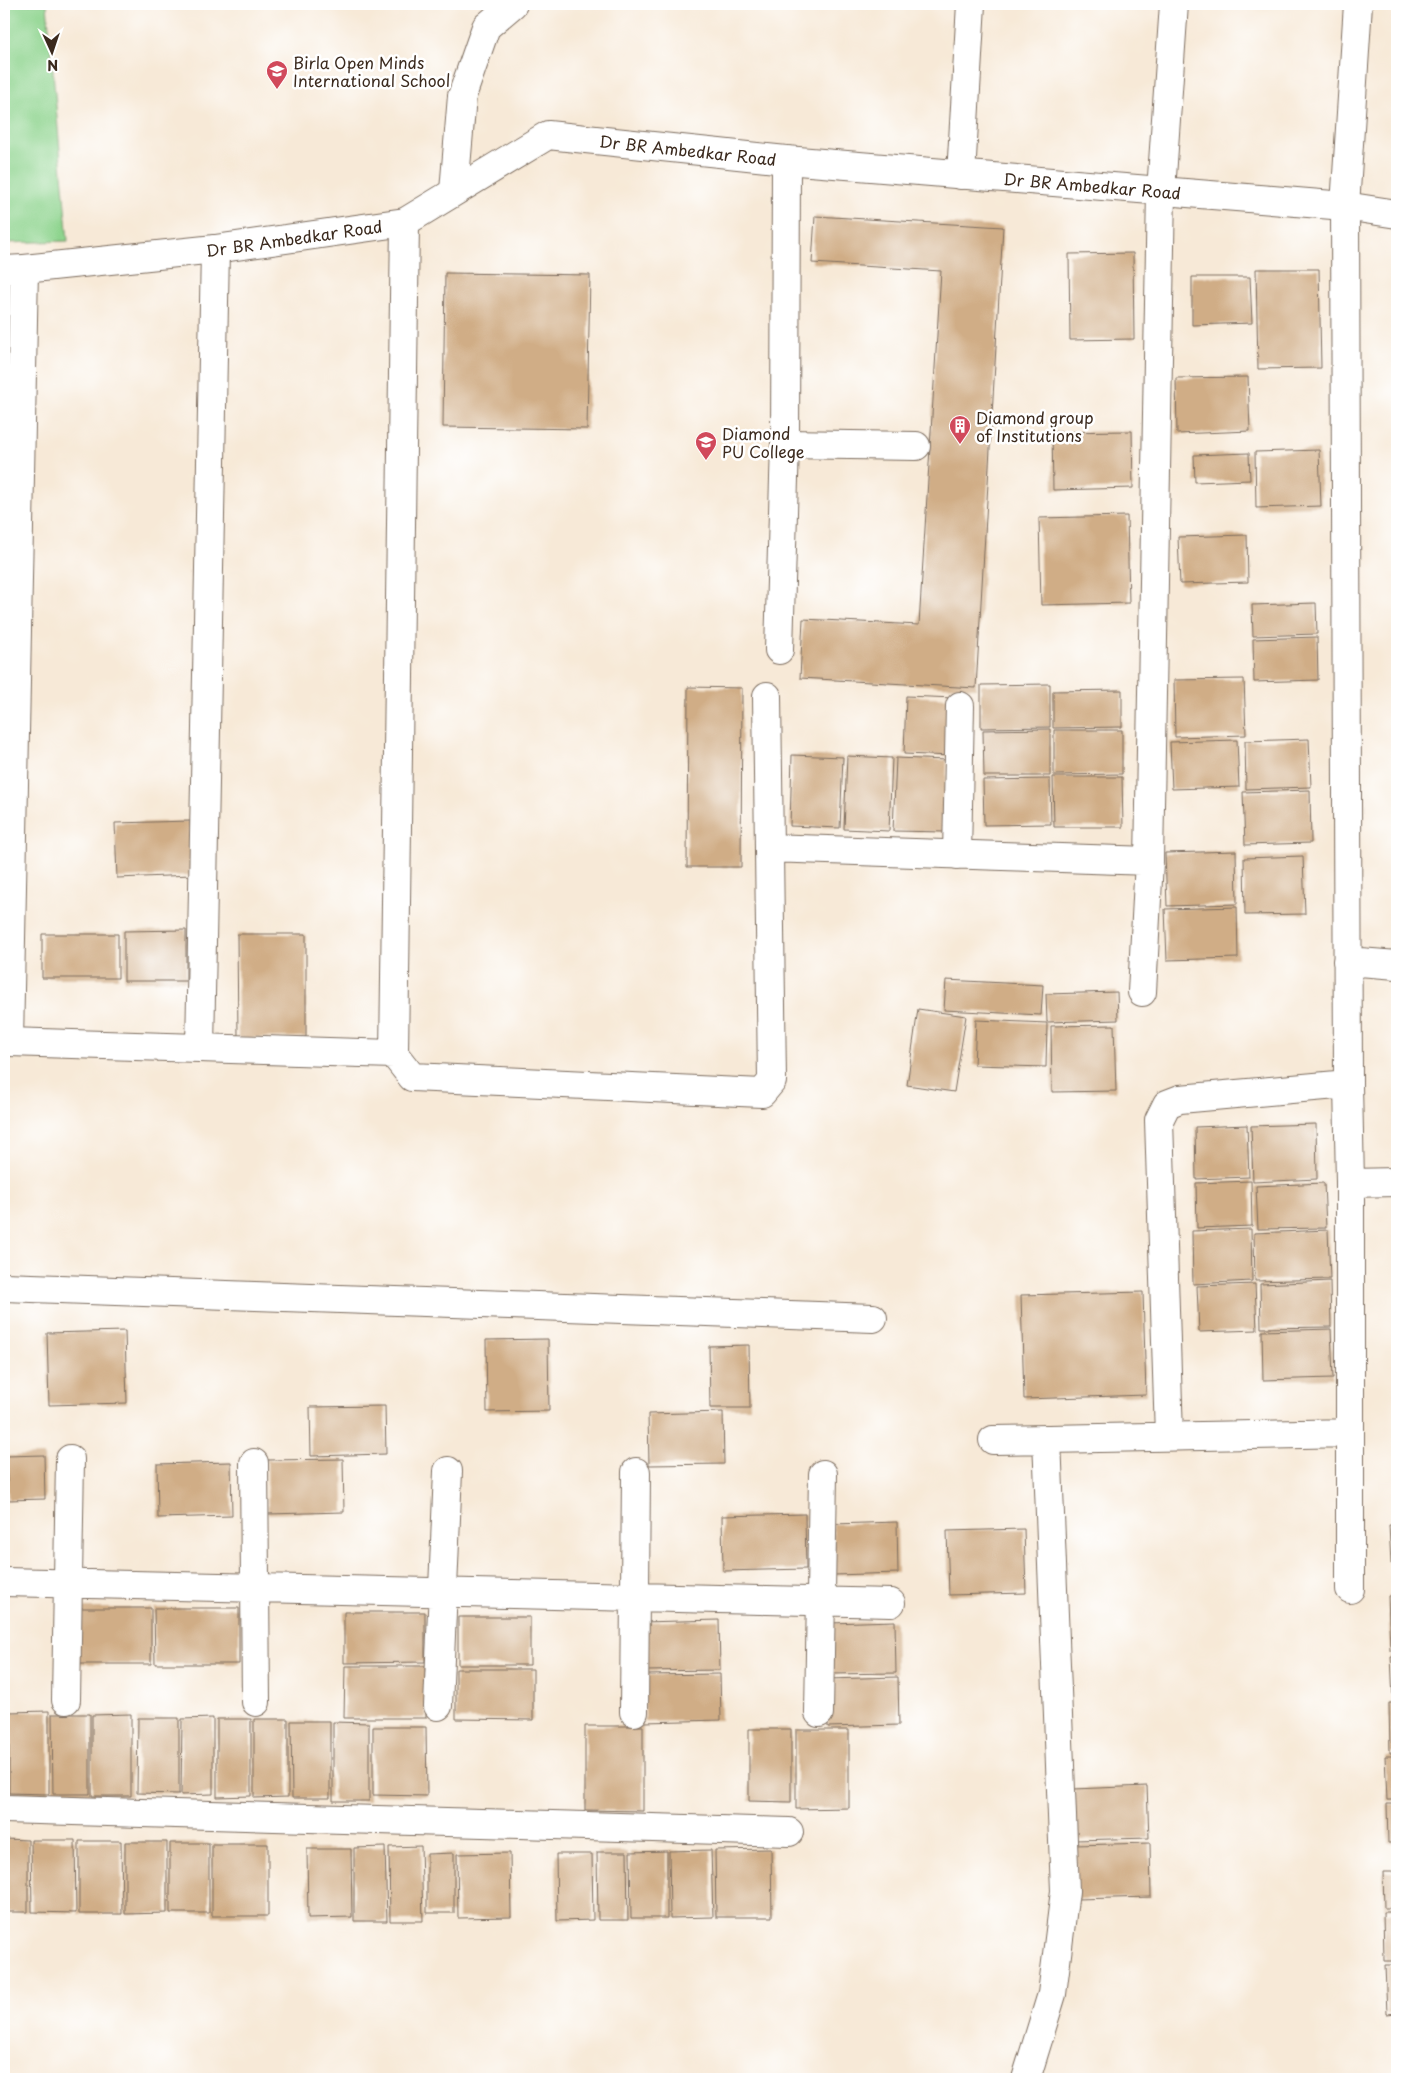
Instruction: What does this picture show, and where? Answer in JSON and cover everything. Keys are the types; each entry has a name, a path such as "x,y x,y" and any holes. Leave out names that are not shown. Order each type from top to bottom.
{"street":[{"path":"454,191 462,96 486,27 513,4"},
{"path":"961,174 971,4"},
{"path":"1142,992 1149,862 1162,191 1174,4"},
{"path":"1350,1590 1345,206 1358,4"},
{"name":"Dr BR Ambedkar Road","path":"14,269 215,249 405,222 548,135 786,160 1345,206 1397,214"},
{"path":"780,650 785,444 786,160"},
{"path":"405,222 394,1054 412,1077 762,1092 772,1081 766,696"},
{"path":"200,1048 215,249"},
{"path":"14,269 9,1042 394,1054"},
{"path":"785,444 916,446"},
{"path":"956,855 960,706"},
{"path":"769,848 1149,862"},
{"path":"1347,961 1397,965"},
{"path":"1169,1436 1159,1120 1166,1104 1180,1099 1348,1084"},
{"path":"1350,1183 1397,1182"},
{"path":"4,1287 873,1318"},
{"path":"993,1440 1350,1433"},
{"path":"1026,2079 1052,1994 1065,1891 1047,1439"},
{"path":"66,1700 70,1459"},
{"path":"254,1463 256,1702"},
{"path":"438,1706 448,1471"},
{"path":"634,1712 636,1472"},
{"path":"819,1713 823,1474"},
{"path":"4,1582 890,1603"},
{"path":"4,1808 789,1832"}],"green space":[{"path":"4,4 47,4 68,241 4,243"}],"building":[{"name":"Diamond group of Institutions","path":"815,216 1003,227 976,688 800,678 803,619 919,625 941,271 812,263"},
{"path":"1133,253 1134,339 1070,340 1069,254"},
{"path":"1256,269 1319,269 1321,368 1258,369"},
{"path":"445,273 590,275 587,429 443,427"},
{"path":"1192,277 1250,277 1252,323 1192,325"},
{"path":"1248,377 1250,431 1177,434 1176,378"},
{"path":"1132,431 1133,488 1053,490 1052,432"},
{"path":"1319,450 1321,506 1256,508 1255,452"},
{"path":"1249,453 1250,480 1195,482 1194,455"},
{"path":"1127,516 1129,603 1041,605 1039,518"},
{"path":"1247,535 1248,582 1180,584 1178,537"},
{"path":"1316,603 1317,634 1253,636 1252,605"},
{"path":"1317,637 1318,680 1254,682 1253,639"},
{"path":"1244,679 1246,735 1175,737 1174,680"},
{"path":"1050,684 1050,727 981,728 981,685"},
{"path":"688,687 742,688 741,867 687,867"},
{"path":"1122,690 1122,727 1053,728 1053,691"},
{"path":"906,696 954,698 952,756 904,754"},
{"path":"1050,729 1050,776 984,776 983,730"},
{"path":"1054,730 1122,730 1122,774 1054,775"},
{"path":"1309,739 1311,787 1246,789 1245,741"},
{"path":"1237,740 1239,787 1172,789 1170,742"},
{"path":"792,755 843,757 840,828 790,826"},
{"path":"847,756 892,758 889,831 844,829"},
{"path":"896,758 947,760 945,832 893,831"},
{"path":"1053,777 1122,777 1123,827 1054,827"},
{"path":"1050,779 1051,824 984,825 983,780"},
{"path":"1310,790 1311,843 1245,845 1243,792"},
{"path":"190,821 192,875 117,878 115,823"},
{"path":"1236,851 1237,904 1167,906 1165,853"},
{"path":"1303,856 1305,914 1245,915 1244,858"},
{"path":"1237,907 1238,958 1167,960 1165,909"},
{"path":"186,930 186,981 124,981 124,931"},
{"path":"42,934 118,934 118,978 42,978"},
{"path":"237,934 306,934 306,1037 238,1038"},
{"path":"946,980 1043,985 1041,1015 944,1010"},
{"path":"1117,992 1118,1020 1047,1022 1046,994"},
{"path":"918,1009 966,1016 954,1092 907,1085"},
{"path":"976,1020 1047,1023 1046,1067 974,1065"},
{"path":"1114,1025 1116,1091 1052,1092 1051,1026"},
{"path":"1316,1124 1317,1179 1253,1182 1251,1126"},
{"path":"1247,1125 1249,1177 1196,1179 1195,1127"},
{"path":"1251,1181 1252,1226 1197,1228 1196,1183"},
{"path":"1324,1183 1326,1228 1258,1229 1256,1186"},
{"path":"1251,1229 1252,1281 1193,1284 1192,1231"},
{"path":"1328,1230 1330,1279 1255,1281 1254,1233"},
{"path":"1330,1281 1331,1327 1261,1328 1260,1284"},
{"path":"1255,1284 1257,1330 1199,1332 1197,1286"},
{"path":"1143,1292 1146,1395 1024,1399 1021,1295"},
{"path":"1331,1329 1333,1378 1263,1380 1262,1331"},
{"path":"125,1331 127,1403 49,1405 47,1333"},
{"path":"548,1339 549,1411 487,1412 486,1340"},
{"path":"749,1345 750,1408 710,1408 709,1346"},
{"path":"385,1406 386,1454 311,1456 310,1407"},
{"path":"723,1412 724,1464 649,1465 648,1414"},
{"path":"44,1455 45,1499 8,1500 6,1456"},
{"path":"343,1459 344,1512 268,1514 267,1460"},
{"path":"231,1462 232,1516 158,1518 157,1464"},
{"path":"805,1514 806,1569 723,1571 722,1516"},
{"path":"897,1522 898,1573 834,1575 833,1524"},
{"path":"1389,1525 1397,1525 1397,1563 1391,1564"},
{"path":"1024,1529 1026,1593 949,1595 947,1531"},
{"path":"1397,1595 1397,1650 1390,1650 1388,1596"},
{"path":"76,1608 151,1608 151,1664 77,1664"},
{"path":"154,1608 239,1608 239,1664 155,1664"},
{"path":"344,1612 425,1612 425,1662 344,1663"},
{"path":"458,1617 530,1617 530,1665 458,1665"},
{"path":"719,1620 720,1670 643,1671 642,1622"},
{"path":"895,1621 896,1673 832,1674 830,1623"},
{"path":"1391,1656 1397,1656 1397,1701 1393,1701"},
{"path":"345,1666 425,1666 426,1718 344,1718"},
{"path":"456,1669 533,1669 533,1720 456,1719"},
{"path":"720,1674 721,1720 645,1722 644,1675"},
{"path":"898,1677 899,1725 828,1727 827,1679"},
{"path":"1389,1703 1397,1703 1397,1753 1390,1753"},
{"path":"49,1711 49,1794 9,1793 9,1712"},
{"path":"52,1714 90,1714 90,1794 53,1794"},
{"path":"131,1714 131,1796 92,1796 92,1715"},
{"path":"138,1718 179,1718 179,1794 137,1793"},
{"path":"213,1718 213,1794 181,1795 182,1719"},
{"path":"217,1719 251,1719 251,1796 217,1797"},
{"path":"254,1719 288,1719 288,1797 254,1798"},
{"path":"291,1721 330,1721 330,1798 292,1798"},
{"path":"333,1722 369,1723 369,1801 333,1801"},
{"path":"585,1726 643,1726 643,1811 585,1810"},
{"path":"373,1727 426,1727 427,1796 373,1795"},
{"path":"749,1729 791,1729 791,1802 749,1801"},
{"path":"796,1730 849,1730 849,1808 796,1809"},
{"path":"1385,1756 1397,1756 1397,1800 1387,1800"},
{"path":"1147,1786 1149,1838 1075,1840 1074,1789"},
{"path":"1387,1804 1397,1804 1397,1843 1388,1843"},
{"path":"4,1839 28,1840 28,1912 4,1912"},
{"path":"31,1840 75,1840 76,1913 32,1912"},
{"path":"79,1841 121,1841 122,1914 79,1914"},
{"path":"125,1842 167,1842 167,1913 125,1914"},
{"path":"170,1843 209,1843 209,1913 170,1913"},
{"path":"1150,1843 1151,1897 1077,1899 1075,1845"},
{"path":"212,1844 268,1844 268,1916 212,1916"},
{"path":"421,1846 423,1921 390,1921 389,1847"},
{"path":"385,1847 387,1921 354,1921 354,1848"},
{"path":"307,1849 351,1849 352,1917 308,1918"},
{"path":"771,1849 772,1917 716,1917 715,1850"},
{"path":"711,1850 713,1917 670,1918 669,1851"},
{"path":"667,1851 667,1918 631,1918 630,1852"},
{"path":"597,1852 627,1852 628,1920 598,1920"},
{"path":"454,1853 454,1913 427,1913 427,1854"},
{"path":"510,1853 511,1917 458,1918 457,1854"},
{"path":"556,1854 592,1854 593,1920 557,1921"},
{"path":"1383,1872 1397,1872 1397,1908 1384,1908"},
{"path":"1383,1912 1397,1912 1397,1961 1384,1961"},
{"path":"1385,1965 1397,1965 1397,2013 1387,2014"}],"place":[{"name":"Birla Open Minds International School","path":"277,90"},
{"name":"Diamond group of Institutions","path":"960,445"},
{"name":"Diamond PU College","path":"706,461"}]}
